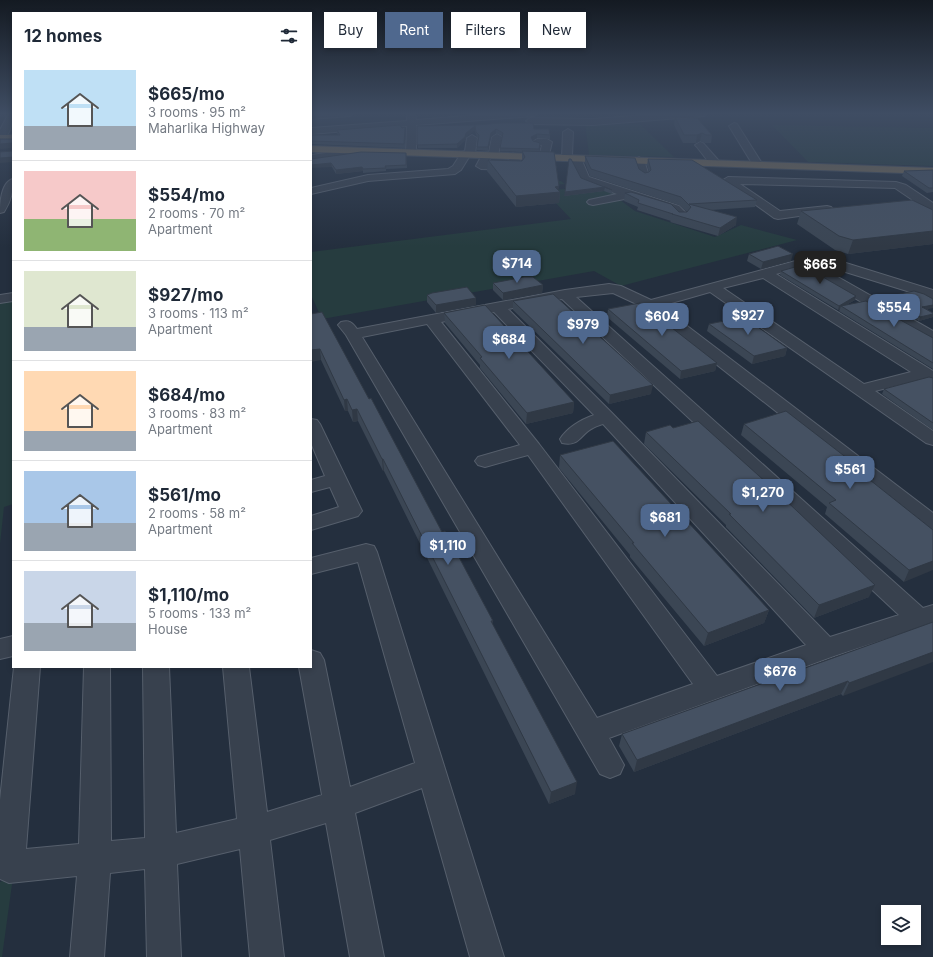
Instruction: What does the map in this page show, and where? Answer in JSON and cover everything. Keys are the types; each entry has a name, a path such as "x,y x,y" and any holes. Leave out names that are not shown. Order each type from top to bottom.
{"highway":[{"path":"562,158 933,171"}],"street":[{"path":"312,191 368,178 451,172 457,168 464,158"},
{"path":"488,158 481,166 518,168 515,158"},
{"path":"572,158 585,179 675,208 682,215"},
{"path":"711,158 715,163"},
{"path":"753,158 758,165"},
{"path":"639,160 644,176"},
{"path":"798,166 812,192 836,209 778,215 728,180 791,183 812,192 896,186 902,187 931,206"},
{"path":"0,210 11,176"},
{"path":"593,202 631,194"},
{"path":"887,206 931,206"},
{"path":"650,305 712,286 814,260 828,262 933,295"},
{"path":"804,263 933,336"},
{"path":"765,273 929,376"},
{"path":"712,286 860,390 933,439"},
{"path":"610,765 592,732 349,329 431,319 565,294 609,288 616,289 650,305 933,524"},
{"path":"565,294 926,617"},
{"path":"0,299 12,296"},
{"path":"497,307 606,417 825,649"},
{"path":"431,319 532,448 712,690"},
{"path":"860,390 929,376"},
{"path":"568,439 586,424 606,417"},
{"path":"312,428 318,454 338,479 351,511 312,523"},
{"path":"485,461 532,448"},
{"path":"312,486 338,479"},
{"path":"312,566 366,552 487,957"},
{"path":"592,732 825,649 926,617"},
{"path":"0,649 12,646"},
{"path":"312,665 367,957"},
{"path":"27,668 9,867 160,852 252,831 338,805 431,770"},
{"path":"87,957 95,858 96,668"},
{"path":"156,668 164,957"},
{"path":"236,668 252,831 267,957"}],"green space":[{"path":"804,158 933,158 933,166 808,162"},
{"path":"561,181 565,184 545,186 552,190 577,188 581,184 625,195 616,197 635,211 715,237 741,225 797,240 621,286 594,271 322,319 312,297 312,252 571,219 536,182"},
{"path":"12,297 12,504 4,507 0,544 0,299"},
{"path":"13,877 2,957 0,957 0,882"}],"building":[{"path":"406,158 406,165 385,166 386,168 363,169 362,167 336,170 331,163 312,165 312,159"},
{"path":"525,158 555,158 559,186 555,187 560,192 516,196 488,160 522,161"},
{"path":"586,158 635,158 639,169 645,173 651,170 648,159 692,160 757,200 689,204 737,217 720,228 638,203 639,200 625,193 631,192 671,204 679,212 687,212 691,207 681,197 591,169"},
{"path":"569,159 571,159 581,178 604,187 565,192"},
{"path":"933,170 933,188 929,188 904,171"},
{"path":"912,200 933,210 933,231 853,240 839,236 801,211"},
{"path":"778,246 793,254 763,262 749,254"},
{"path":"802,265 856,296 839,306 781,271"},
{"path":"524,277 533,277 543,285 503,293 493,283"},
{"path":"467,287 476,298 436,305 427,295 432,293"},
{"path":"914,291 933,299 933,305 922,307 933,314 920,317 885,297"},
{"path":"553,294 653,385 610,395 513,301"},
{"path":"866,301 933,338 933,363 841,306"},
{"path":"640,303 717,363 681,371 608,309"},
{"path":"485,305 574,402 527,413 444,313"},
{"path":"322,312 369,399 371,398 442,532 445,531 577,782 551,792 357,409 352,410 347,399 344,400 320,349 312,350 312,314"},
{"path":"744,317 787,348 754,356 709,324"},
{"path":"929,377 933,378 933,423 884,389"},
{"path":"786,411 874,479 870,480 933,530 933,561 909,570 829,503 836,500 744,424"},
{"path":"698,421 778,493 875,585 819,605 729,514 731,514 646,432 670,425 673,428"},
{"path":"613,441 769,610 708,633 560,455"},
{"path":"933,622 933,652 849,683 848,681 637,760 622,734"}]}
